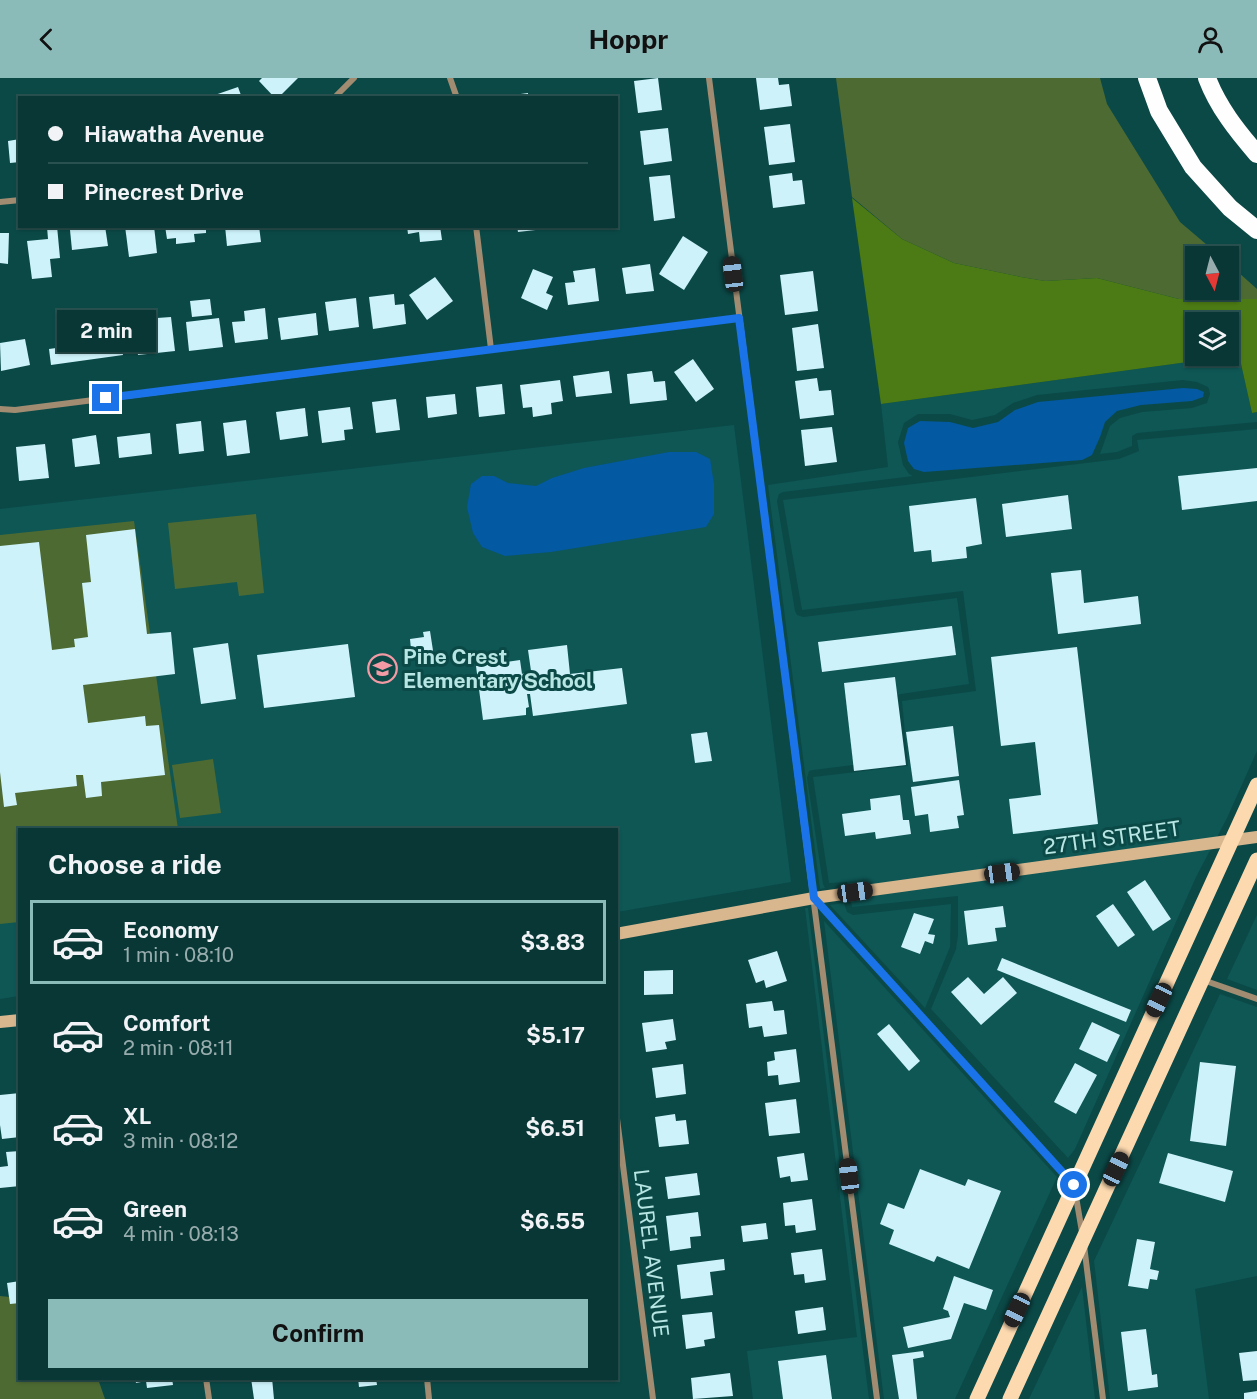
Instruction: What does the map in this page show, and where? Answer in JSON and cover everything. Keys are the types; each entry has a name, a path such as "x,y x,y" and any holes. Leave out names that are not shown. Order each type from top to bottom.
{"highway":[{"path":"1147,78 1159,111 1193,167 1230,208 1257,230"},
{"path":"1207,78 1213,93 1234,127 1257,154"}],"main road":[{"path":"977,1399 1257,785"},
{"name":"27TH STREET","path":"618,934 814,898 1257,837"},
{"path":"1010,1399 1257,860"},
{"path":"0,1022 18,1020"}],"street":[{"path":"336,96 354,78"},
{"path":"450,78 455,96"},
{"path":"709,78 877,1399"},
{"path":"0,202 18,200"},
{"path":"476,228 491,349"},
{"path":"0,409 15,410 739,318"},
{"path":"814,898 1074,1185 1083,1238 1103,1399"},
{"path":"1203,980 1257,999"},
{"name":"LAUREL AVENUE","path":"618,1127 653,1399"},
{"path":"206,1380 209,1399"},
{"path":"427,1380 429,1399"}],"shaded area":[{"path":"1239,355 1252,413 1257,412 1257,422 1137,433 1132,436 1132,446 1117,452 1100,454 1110,426 1120,418 1142,412 1192,408 1207,403 1210,394 1208,387 1197,382 1183,380 1037,395 1013,403 995,415 972,420 950,414 918,414 904,423 898,442 903,465 913,476 779,494 777,501 797,615 803,617 957,598 969,684 897,695 901,759 809,771 807,778 825,888 820,889 768,485 888,467 881,404 1185,362 1185,366 1239,366"},
{"name":"Pine Crest Elementary School","path":"734,425 791,882 618,912 618,828 18,828 18,996 0,999 0,509"},
{"path":"1257,429 1257,751 1227,818 1196,877 1075,1149 1068,1158 931,1009 956,949 958,896 852,907 847,882 829,883 813,777 908,766 902,701 976,691 963,591 802,610 783,500 1119,459 1139,451 1137,440"},
{"path":"844,903 847,912 853,915 951,904 950,947 925,1008 830,905"},
{"path":"805,908 808,908 869,1399 753,1399 747,1351 857,1337"},
{"path":"1257,915 1257,990 1227,979"},
{"path":"824,921 1057,1177 955,1399 884,1399"},
{"path":"1220,994 1257,1007 1257,1276 1195,1289 1209,1399 1110,1399 1094,1261"},
{"path":"1082,1287 1095,1399 1029,1399"}],"green space":[{"path":"836,78 1100,78 1107,104 1180,222 1208,246 1185,246 1185,299 1097,278 1045,281 954,263 902,239 852,197"},
{"path":"852,198 902,239 954,263 1045,281 1097,278 1185,300 1257,299 1257,412 1252,413 1239,355 1239,312 1185,312 1185,362 881,404"},
{"path":"1239,273 1257,289 1257,299 1239,299"},
{"path":"256,514 264,593 239,596 237,582 175,589 168,523"},
{"path":"134,521 178,828 18,828 18,922 0,924 0,535"},
{"path":"213,759 221,813 180,818 172,765"},
{"path":"18,1295 18,1380 98,1380 105,1399 0,1399 0,1296"}],"water":[{"path":"1183,388 1204,392 1203,397 1192,401 1141,405 1117,411 1105,422 1092,455 1082,460 924,472 914,469 908,461 904,443 908,428 920,421 950,422 973,428 998,422 1015,410 1038,402"},
{"path":"669,452 696,452 710,459 714,484 714,514 706,527 551,552 505,556 482,547 473,533 467,507 471,484 482,476 494,476 508,483 536,486 552,478 584,468"}],"building":[{"path":"262,78 298,78 280,96 273,96 259,81"},
{"path":"658,78 662,110 638,113 634,81"},
{"path":"756,78 778,78 779,85 789,84 792,106 760,110"},
{"path":"238,87 241,96 212,96"},
{"path":"528,93 528,96 506,96"},
{"path":"790,124 795,162 769,165 764,127"},
{"path":"668,128 672,161 644,165 640,131"},
{"path":"18,139 18,162 10,163 8,141"},
{"path":"792,173 793,181 802,180 805,204 773,208 769,176"},
{"path":"670,175 675,218 654,221 649,177"},
{"path":"47,228 57,228 60,258 50,259 52,277 32,279 27,241 48,239"},
{"path":"105,228 108,246 72,250 70,230"},
{"path":"125,228 154,228 157,253 129,257"},
{"path":"165,228 206,228 206,233 194,234 195,242 176,244 176,238 167,239"},
{"path":"225,228 259,228 261,242 227,246"},
{"path":"407,228 440,228 442,240 420,242 419,232 408,234"},
{"path":"517,228 553,228 518,232"},
{"path":"0,233 9,233 8,264 0,263"},
{"path":"683,236 708,252 684,290 659,274"},
{"path":"650,264 654,291 626,294 622,268"},
{"path":"595,268 599,301 568,305 565,283 575,282 573,271"},
{"path":"533,269 553,277 546,293 553,296 547,310 521,298"},
{"path":"813,271 818,311 785,315 780,275"},
{"path":"435,277 453,301 427,320 409,295"},
{"path":"394,294 395,305 404,304 406,324 373,329 369,297"},
{"path":"356,298 359,327 329,331 325,302"},
{"path":"210,299 212,315 192,317 190,301"},
{"path":"265,308 268,339 235,343 232,322 245,321 244,311"},
{"path":"316,313 318,335 281,340 278,318"},
{"path":"171,317 175,351 138,355 135,333 158,330 157,318"},
{"path":"219,318 223,347 189,351 186,322"},
{"path":"818,324 824,368 797,371 792,328"},
{"path":"25,339 30,365 1,371 0,343"},
{"path":"121,339 123,355 51,365 49,349"},
{"path":"693,359 714,389 696,402 674,372"},
{"path":"609,371 612,393 576,397 573,376"},
{"path":"652,371 654,382 665,381 667,400 630,404 627,374"},
{"path":"817,378 819,391 831,390 834,415 800,419 795,381"},
{"path":"560,380 563,401 551,403 552,414 533,417 532,407 523,408 520,385"},
{"path":"502,384 505,414 479,417 476,387"},
{"path":"455,394 457,414 428,418 426,397"},
{"path":"396,399 400,430 376,433 372,402"},
{"path":"350,407 353,429 344,430 345,440 322,443 318,411"},
{"path":"305,408 308,436 280,440 276,412"},
{"path":"246,420 250,453 227,456 223,423"},
{"path":"201,421 204,451 179,454 176,424"},
{"path":"832,427 837,462 805,466 801,430"},
{"path":"150,433 152,454 119,458 117,437"},
{"path":"96,435 100,464 75,467 72,439"},
{"path":"45,444 49,478 19,481 16,447"},
{"path":"1257,468 1257,501 1182,510 1178,476"},
{"path":"1068,495 1072,529 1006,537 1002,504"},
{"path":"976,498 982,544 966,547 967,558 932,562 931,550 914,552 909,506"},
{"path":"135,529 147,634 171,632 175,674 83,685 88,723 145,716 146,726 159,725 165,775 101,782 102,796 86,798 83,775 76,775 77,786 15,793 17,805 4,807 0,772 0,546 39,542 52,650 75,647 74,639 88,637 82,583 91,582 86,535"},
{"path":"1081,570 1084,603 1138,596 1141,624 1058,634 1051,573"},
{"path":"952,626 956,655 822,672 818,642"},
{"path":"430,631 434,657 412,660 410,639 424,637 423,632"},
{"path":"228,643 236,699 201,704 193,648"},
{"path":"348,644 355,697 264,708 257,655"},
{"path":"567,645 570,674 622,668 627,704 533,716 530,694 527,694 529,707 526,708 526,715 483,720 476,666 520,660 525,679 532,678 528,650"},
{"path":"1077,647 1098,824 1013,834 1009,799 1041,795 1035,742 1001,746 991,657"},
{"path":"895,677 906,765 854,771 844,683"},
{"path":"953,726 959,776 913,782 906,732"},
{"path":"707,732 712,761 695,763 691,734"},
{"path":"959,780 964,815 957,816 959,828 930,832 928,814 915,816 911,787"},
{"path":"900,795 903,820 909,820 911,834 876,839 875,832 845,836 842,814 871,810 870,799"},
{"path":"1145,880 1171,919 1153,931 1127,892"},
{"path":"1113,904 1135,935 1118,947 1096,916"},
{"path":"1003,906 1006,927 995,928 997,941 968,945 964,911"},
{"path":"914,913 934,919 928,934 935,935 933,944 925,941 920,954 901,947"},
{"path":"777,951 787,981 766,988 764,980 756,983 748,960"},
{"path":"1002,958 1131,1010 1126,1022 997,970"},
{"path":"673,970 673,994 644,995 644,971"},
{"path":"968,977 984,994 1003,977 1017,993 981,1025 951,992"},
{"path":"772,1001 774,1011 784,1010 787,1034 764,1037 762,1026 749,1028 746,1004"},
{"path":"673,1019 676,1040 665,1042 667,1049 646,1052 642,1023"},
{"path":"1092,1022 1120,1035 1107,1062 1079,1049"},
{"path":"889,1024 920,1061 909,1071 877,1034"},
{"path":"796,1049 800,1082 779,1085 778,1075 768,1076 767,1062 775,1060 774,1052"},
{"path":"1200,1062 1236,1066 1226,1146 1190,1141"},
{"path":"1075,1063 1097,1075 1076,1114 1054,1102"},
{"path":"683,1064 686,1094 656,1098 652,1068"},
{"path":"18,1093 18,1137 2,1139 0,1095"},
{"path":"796,1099 800,1133 769,1136 765,1103"},
{"path":"675,1114 676,1121 686,1120 689,1144 659,1147 655,1117"},
{"path":"18,1151 18,1186 0,1188 0,1167 8,1166 6,1152"},
{"path":"804,1153 808,1180 791,1182 790,1176 780,1178 777,1157"},
{"path":"1168,1153 1233,1171 1225,1202 1159,1183"},
{"path":"920,1169 965,1186 968,1179 1001,1191 969,1269 937,1256 934,1262 889,1244 894,1230 880,1224 888,1203 904,1209"},
{"path":"697,1173 700,1195 668,1199 665,1177"},
{"path":"812,1199 816,1230 796,1233 795,1225 785,1226 783,1203"},
{"path":"698,1212 701,1236 690,1237 691,1248 670,1251 666,1216"},
{"path":"766,1223 768,1239 743,1242 741,1226"},
{"path":"1137,1239 1155,1242 1150,1269 1159,1271 1157,1280 1150,1279 1148,1289 1128,1286"},
{"path":"822,1249 826,1280 805,1283 804,1274 794,1275 791,1253"},
{"path":"724,1259 725,1270 710,1272 713,1295 681,1299 677,1265"},
{"path":"954,1276 993,1290 986,1310 964,1303 951,1339 908,1348 903,1327 950,1317 948,1311 943,1309"},
{"path":"18,1281 18,1303 10,1304 7,1283"},
{"path":"823,1307 826,1330 798,1334 795,1311"},
{"path":"712,1312 715,1338 704,1340 705,1346 686,1349 682,1315"},
{"path":"1146,1329 1152,1375 1157,1374 1158,1387 1128,1391 1121,1332"},
{"path":"923,1351 924,1357 913,1359 917,1399 899,1399 892,1355"},
{"path":"1257,1351 1257,1380 1243,1381 1239,1353"},
{"path":"826,1355 832,1399 783,1399 778,1361"},
{"path":"730,1373 733,1396 693,1399 691,1378"},
{"path":"135,1380 172,1380 173,1385 147,1388 146,1381 136,1383"},
{"path":"251,1380 272,1380 274,1399 254,1399"},
{"path":"358,1380 376,1380 377,1385 359,1387"},
{"path":"1257,1391 1257,1399 1244,1399 1244,1393"}],"place":[{"name":"Pine Crest Elementary School","path":"382,669"}],"route":[{"path":"106,398 739,318 814,898 1074,1185"}]}
